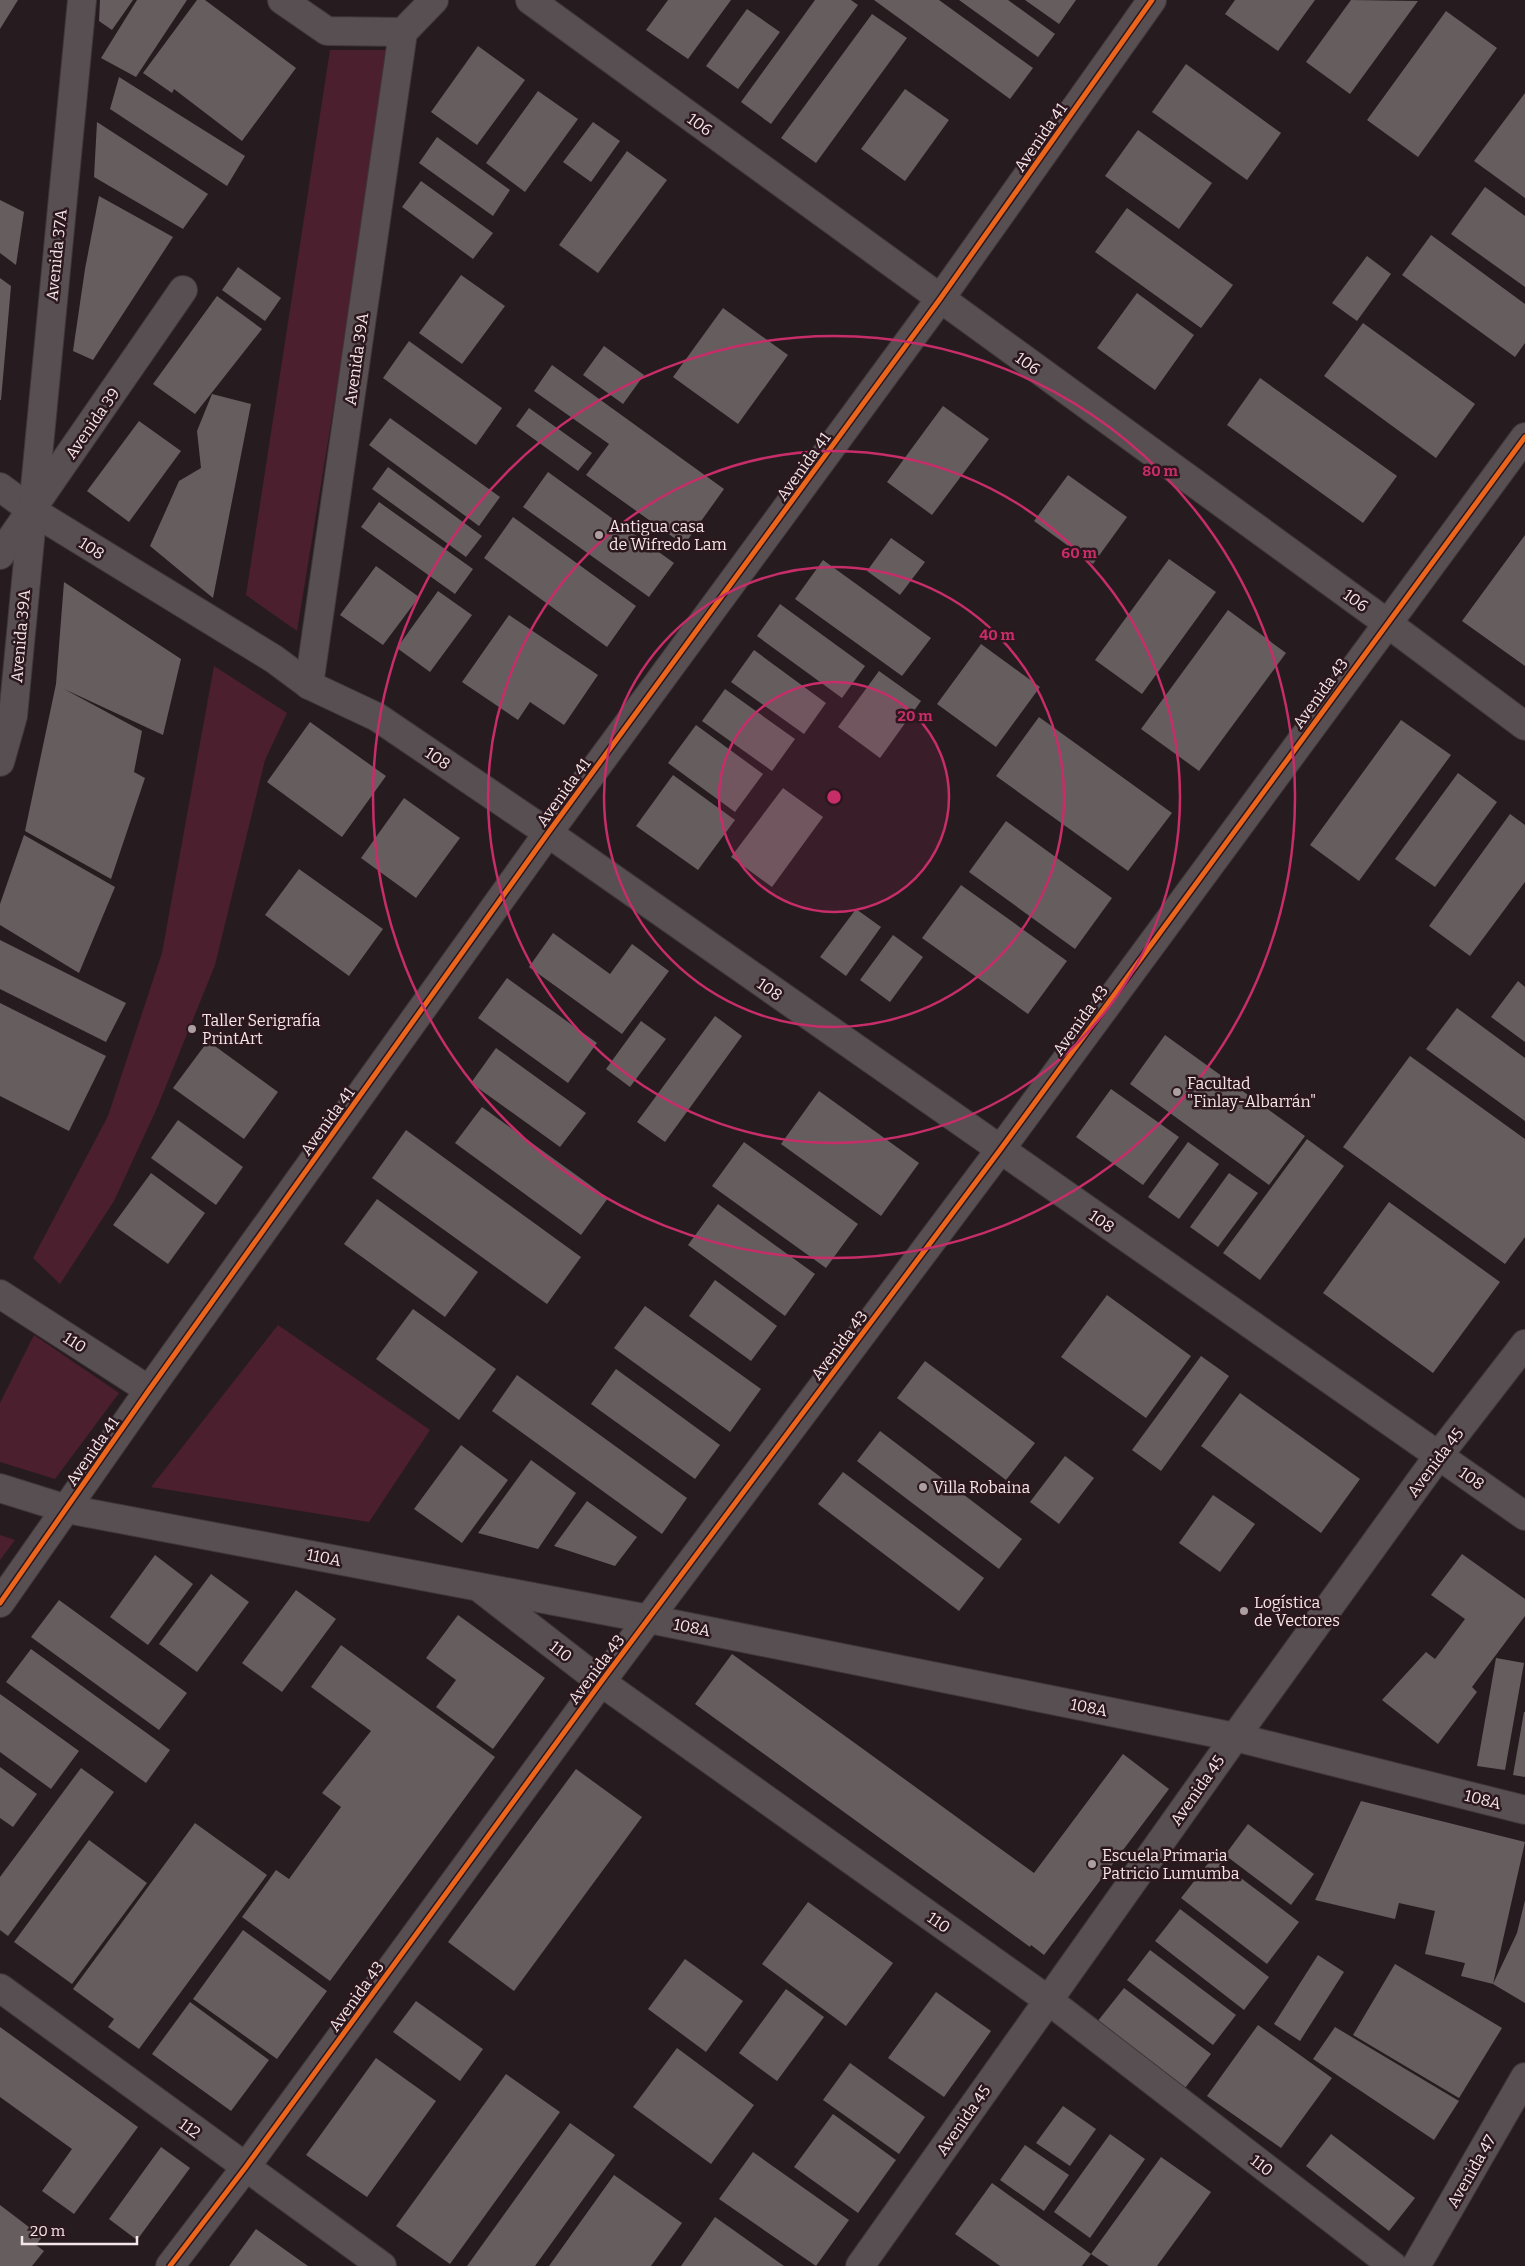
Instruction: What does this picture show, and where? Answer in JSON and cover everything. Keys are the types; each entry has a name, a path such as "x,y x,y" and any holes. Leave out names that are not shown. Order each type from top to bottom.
{"street":[{"name":"Avenida 37A","path":"31,510 82,0"},
{"path":"282,0 327,31 403,32 434,0"},
{"name":"106","path":"530,0 1387,623 1525,726"},
{"name":"Avenida 41","path":"0,1603 548,833 940,299 1152,0"},
{"name":"Avenida 39A","path":"309,685 403,32"},
{"name":"Avenida 39","path":"0,555 183,290"},
{"name":"Avenida 43","path":"170,2266 245,2168 601,1682 1000,1150 1525,437"},
{"name":"108","path":"0,487 31,510 274,659 309,685 377,717 548,833 1525,1516"},
{"name":"Avenida 39A","path":"0,762 13,716 31,510"},
{"name":"110","path":"0,1294 150,1390"},
{"name":"Avenida 45","path":"860,2266 1235,1737 1439,1455 1525,1344"},
{"name":"110A","path":"0,1488 67,1509 649,1619"},
{"name":"110","path":"477,1586 601,1682 1048,2000 1393,2266"},
{"name":"108A","path":"649,1619 1235,1737 1525,1810"},
{"name":"112","path":"0,1988 382,2266"},
{"name":"Avenida 47","path":"1416,2266 1525,2076"}],"shaded area":[{"path":"330,50 392,50 297,631 246,595"},
{"path":"214,666 287,713 265,760 215,965 157,1108 114,1201 60,1284 33,1258 108,1116 162,953"},
{"path":"278,1325 430,1430 369,1522 151,1487"},
{"path":"34,1335 119,1393 55,1479 0,1462 0,1403"},
{"path":"0,1535 15,1540 0,1560"}],"building":[{"path":"0,0 18,0 0,29"},
{"path":"100,0 133,0 112,30 99,21"},
{"path":"137,0 187,0 136,77 101,58"},
{"path":"197,0 205,0 296,68 242,141 174,89 172,93 143,73"},
{"path":"668,0 731,0 688,59 646,30"},
{"path":"815,0 851,0 858,5 771,124 741,102"},
{"path":"874,0 939,0 1033,68 1010,99"},
{"path":"959,0 1008,0 1055,34 1038,57"},
{"path":"1025,0 1076,0 1059,24"},
{"path":"1235,0 1315,0 1278,51 1225,14"},
{"path":"1351,0 1418,1 1350,94 1306,62"},
{"path":"747,9 780,32 738,89 706,66"},
{"path":"1446,11 1497,48 1418,157 1367,120"},
{"path":"872,14 907,38 816,163 781,138"},
{"path":"478,46 525,80 477,145 431,112"},
{"path":"1186,64 1281,133 1247,180 1152,112"},
{"path":"119,77 245,156 227,186 110,109"},
{"path":"905,89 949,120 905,181 861,149"},
{"path":"538,91 578,119 525,192 486,163"},
{"path":"1525,93 1525,198 1474,161"},
{"path":"97,122 208,194 183,229 94,177"},
{"path":"593,122 620,141 591,182 563,162"},
{"path":"1138,130 1212,183 1179,229 1105,176"},
{"path":"437,137 510,190 493,216 419,163"},
{"path":"627,151 667,180 598,273 559,245"},
{"path":"421,181 493,233 473,259 402,207"},
{"path":"1485,187 1525,216 1525,287 1451,234"},
{"path":"99,196 173,237 93,360 73,351 85,269"},
{"path":"0,200 24,212 16,265 0,253"},
{"path":"1127,208 1233,285 1201,328 1095,252"},
{"path":"1431,235 1525,304 1525,343 1515,357 1402,275"},
{"path":"1367,256 1391,274 1357,321 1332,303"},
{"path":"238,267 281,298 265,321 222,290"},
{"path":"461,275 505,306 462,364 419,333"},
{"path":"0,278 11,286 1,400 0,400"},
{"path":"1137,293 1194,335 1155,390 1097,348"},
{"path":"217,296 262,329 195,414 153,384"},
{"path":"723,308 788,355 738,424 673,377"},
{"path":"1363,323 1475,404 1436,458 1324,376"},
{"path":"409,341 502,408 476,445 383,378"},
{"path":"604,346 644,375 623,404 583,375"},
{"path":"552,365 724,489 684,545 586,475 609,444 534,391"},
{"path":"1260,378 1397,476 1363,523 1227,425"},
{"path":"212,394 251,404 213,598 150,546 179,481 201,468 197,431"},
{"path":"943,406 989,439 932,515 887,482"},
{"path":"529,408 592,453 578,471 516,426"},
{"path":"390,418 500,497 479,526 369,445"},
{"path":"139,421 181,451 129,522 87,491"},
{"path":"388,467 482,536 466,557 372,489"},
{"name":"Antigua casa de Wifredo Lam","path":"548,472 674,563 649,597 523,507"},
{"path":"1068,475 1127,517 1093,564 1034,521"},
{"path":"379,502 473,569 455,594 361,527"},
{"path":"513,517 636,606 607,647 484,558"},
{"path":"1525,535 1525,666 1462,621"},
{"path":"891,538 925,562 900,595 867,571"},
{"path":"1169,559 1216,592 1142,694 1095,660"},
{"path":"823,560 931,638 902,676 795,599"},
{"path":"376,566 419,597 383,645 340,615"},
{"path":"64,582 181,659 163,735 64,689 142,731 134,772 145,778 111,879 25,831 56,684"},
{"path":"438,591 472,615 430,672 397,648"},
{"path":"780,604 865,666 842,698 757,636"},
{"path":"1228,610 1286,653 1199,771 1141,729"},
{"path":"509,615 598,675 564,725 530,702 518,720 462,682"},
{"path":"981,644 1040,687 996,747 937,704"},
{"path":"754,650 826,703 804,734 731,682"},
{"path":"879,671 921,701 880,758 838,727"},
{"path":"725,689 795,739 772,771 702,721"},
{"path":"1039,717 1172,813 1128,871 996,776"},
{"path":"1401,720 1451,755 1359,881 1310,845"},
{"path":"310,722 386,776 342,837 267,782"},
{"path":"696,725 763,774 735,812 668,763"},
{"path":"1458,773 1497,802 1435,887 1395,859"},
{"path":"673,775 735,820 698,870 636,826"},
{"path":"783,788 823,817 772,887 731,857"},
{"path":"404,798 460,838 416,898 361,858"},
{"path":"1510,814 1525,825 1525,882 1470,956 1429,926"},
{"path":"1006,821 1112,898 1075,949 969,872"},
{"path":"24,835 115,887 79,973 0,925 0,904"},
{"path":"299,869 383,929 349,976 265,915"},
{"path":"961,885 1067,961 1028,1014 922,938"},
{"path":"856,909 881,927 846,976 820,957"},
{"path":"553,933 610,974 632,944 669,971 622,1034 529,967"},
{"path":"893,935 923,957 890,1002 860,980"},
{"path":"0,940 126,1003 106,1042 0,989"},
{"path":"507,978 597,1043 568,1083 478,1018"},
{"path":"1518,981 1525,987 1525,1042 1491,1017"},
{"path":"0,1003 106,1056 69,1131 0,1096"},
{"path":"1457,1008 1525,1058 1525,1121 1426,1049"},
{"path":"715,1016 742,1036 665,1142 637,1122"},
{"path":"641,1021 666,1039 630,1087 606,1069"},
{"path":"1165,1035 1305,1136 1269,1185 1130,1084"},
{"path":"208,1041 278,1092 244,1139 173,1088"},
{"path":"496,1048 586,1113 560,1147 471,1083"},
{"path":"1410,1056 1525,1139 1525,1237 1505,1264 1343,1147"},
{"path":"1111,1089 1179,1137 1143,1185 1076,1137"},
{"path":"819,1091 919,1163 881,1216 781,1144"},
{"path":"482,1107 608,1198 581,1235 455,1143"},
{"path":"178,1120 243,1167 216,1205 151,1158"},
{"path":"406,1130 581,1257 547,1304 372,1178"},
{"path":"1307,1139 1344,1166 1260,1280 1223,1253"},
{"path":"744,1142 858,1224 826,1268 712,1186"},
{"path":"1188,1142 1219,1164 1179,1219 1148,1197"},
{"path":"151,1173 205,1213 168,1264 113,1225"},
{"path":"1229,1173 1258,1193 1218,1247 1190,1227"},
{"path":"377,1199 478,1272 445,1317 344,1244"},
{"path":"1389,1202 1500,1282 1433,1373 1323,1293"},
{"path":"718,1204 815,1274 785,1316 688,1245"},
{"path":"715,1280 777,1326 751,1361 689,1316"},
{"path":"1107,1295 1191,1356 1146,1418 1061,1357"},
{"path":"645,1306 761,1389 730,1432 614,1348"},
{"path":"413,1309 496,1369 459,1420 376,1359"},
{"path":"1201,1356 1229,1376 1161,1471 1132,1450"},
{"path":"925,1361 1035,1443 1006,1480 897,1398"},
{"path":"616,1369 720,1445 695,1479 591,1404"},
{"path":"517,1375 687,1498 662,1534 492,1411"},
{"path":"1240,1393 1360,1479 1321,1533 1201,1446"},
{"name":"Villa Robaina","path":"880,1431 1022,1539 999,1569 857,1461"},
{"path":"461,1445 508,1480 462,1543 414,1509"},
{"path":"1065,1456 1094,1478 1059,1524 1030,1502"},
{"path":"531,1460 576,1493 538,1549 478,1533"},
{"path":"843,1472 984,1578 959,1611 818,1504"},
{"path":"1213,1495 1255,1524 1220,1572 1179,1543"},
{"path":"587,1501 637,1537 615,1566 554,1546"},
{"path":"1462,1554 1525,1599 1525,1616 1472,1687 1477,1692 1438,1744 1382,1700 1426,1652 1435,1659 1465,1619 1431,1595"},
{"path":"155,1555 193,1584 148,1645 110,1617"},
{"path":"211,1574 249,1602 197,1672 159,1644"},
{"path":"296,1590 336,1619 282,1692 242,1663"},
{"path":"59,1600 187,1693 159,1730 31,1637"},
{"path":"458,1615 545,1678 493,1749 436,1707 456,1680 426,1658"},
{"path":"341,1645 495,1757 330,1981 242,1917 276,1870 289,1879 341,1807 322,1793 371,1731 311,1687"},
{"path":"31,1649 170,1750 146,1783 6,1682"},
{"path":"732,1654 1034,1873 1123,1754 1169,1789 1044,1955 1031,1945 1030,1947 695,1704"},
{"path":"1496,1658 1524,1663 1505,1770 1477,1766"},
{"path":"0,1694 79,1751 51,1789 0,1752"},
{"path":"1525,1712 1525,1777 1513,1775"},
{"path":"0,1767 37,1794 13,1827 0,1818"},
{"path":"81,1768 114,1792 8,1936 0,1930 0,1877"},
{"path":"576,1769 642,1817 514,1991 448,1942"},
{"path":"1361,1801 1525,1842 1493,1984 1461,1976 1465,1963 1425,1954 1435,1911 1399,1903 1395,1919 1315,1900"},
{"path":"195,1823 267,1875 139,2049 108,2027 114,2019 73,1989"},
{"path":"1248,1824 1314,1874 1291,1905 1225,1855"},
{"path":"89,1840 147,1883 72,1984 14,1942"},
{"path":"1213,1857 1299,1922 1267,1964 1181,1898"},
{"path":"1525,1900 1525,2003 1493,1984 1517,1933"},
{"path":"808,1902 893,1963 846,2026 762,1964"},
{"path":"1180,1909 1269,1977 1244,2010 1155,1941"},
{"path":"243,1930 327,1991 277,2059 193,1999"},
{"path":"1150,1950 1236,2015 1213,2045 1127,1980"},
{"path":"1318,1955 1344,1972 1300,2041 1274,2024"},
{"path":"685,1959 743,2001 706,2052 648,2009"},
{"path":"1395,1964 1502,2028 1459,2098 1353,2035"},
{"path":"1124,1988 1211,2054 1185,2088 1097,2022"},
{"path":"786,1989 824,2017 777,2081 739,2053"},
{"path":"936,1992 991,2031 944,2097 888,2058"},
{"path":"416,2001 483,2049 460,2081 393,2032"},
{"path":"190,2002 269,2060 231,2111 152,2054"},
{"path":"1258,2025 1332,2078 1281,2148 1207,2096"},
{"path":"0,2027 138,2127 74,2214 42,2191 72,2149 0,2097"},
{"path":"1335,2027 1459,2101 1434,2140 1313,2059"},
{"path":"677,2048 754,2105 711,2164 633,2107"},
{"path":"376,2058 436,2101 367,2197 306,2155"},
{"path":"850,2063 925,2117 899,2154 823,2100"},
{"path":"506,2074 560,2112 450,2264 396,2226"},
{"path":"1063,2106 1096,2129 1070,2166 1036,2143"},
{"path":"833,2114 896,2160 858,2213 794,2167"},
{"path":"570,2123 615,2155 535,2266 467,2266"},
{"path":"1110,2134 1145,2159 1090,2238 1054,2212"},
{"path":"1331,2134 1415,2198 1389,2231 1306,2166"},
{"path":"1025,2145 1069,2175 1044,2211 1000,2180"},
{"path":"161,2147 190,2168 137,2240 109,2219"},
{"path":"753,2152 849,2220 816,2266 719,2199"},
{"path":"1161,2157 1211,2192 1157,2266 1109,2266 1091,2254"},
{"path":"614,2175 682,2223 651,2266 549,2266"},
{"path":"992,2183 1091,2254 1082,2266 1000,2266 955,2234"},
{"path":"0,2205 42,2237 36,2245 44,2251 32,2266 0,2266"},
{"path":"715,2217 784,2266 681,2266"},
{"path":"256,2229 298,2259 308,2266 229,2266"}],"cycle path":[{"path":"0,1603 149,1390 548,833 940,299 1152,0"},
{"path":"170,2266 245,2168 601,1682 1000,1150 1525,437"}],"place":[{"name":"Antigua casa de Wifredo Lam","path":"599,535"},
{"name":"Taller Serigrafía PrintArt","path":"192,1029"},
{"name":"Facultad \"Finlay-Albarrán\"","path":"1177,1092"},
{"name":"Villa Robaina","path":"923,1487"},
{"name":"Logística de Vectores","path":"1244,1611"},
{"name":"Escuela Primaria Patricio Lumumba","path":"1092,1864"}]}
